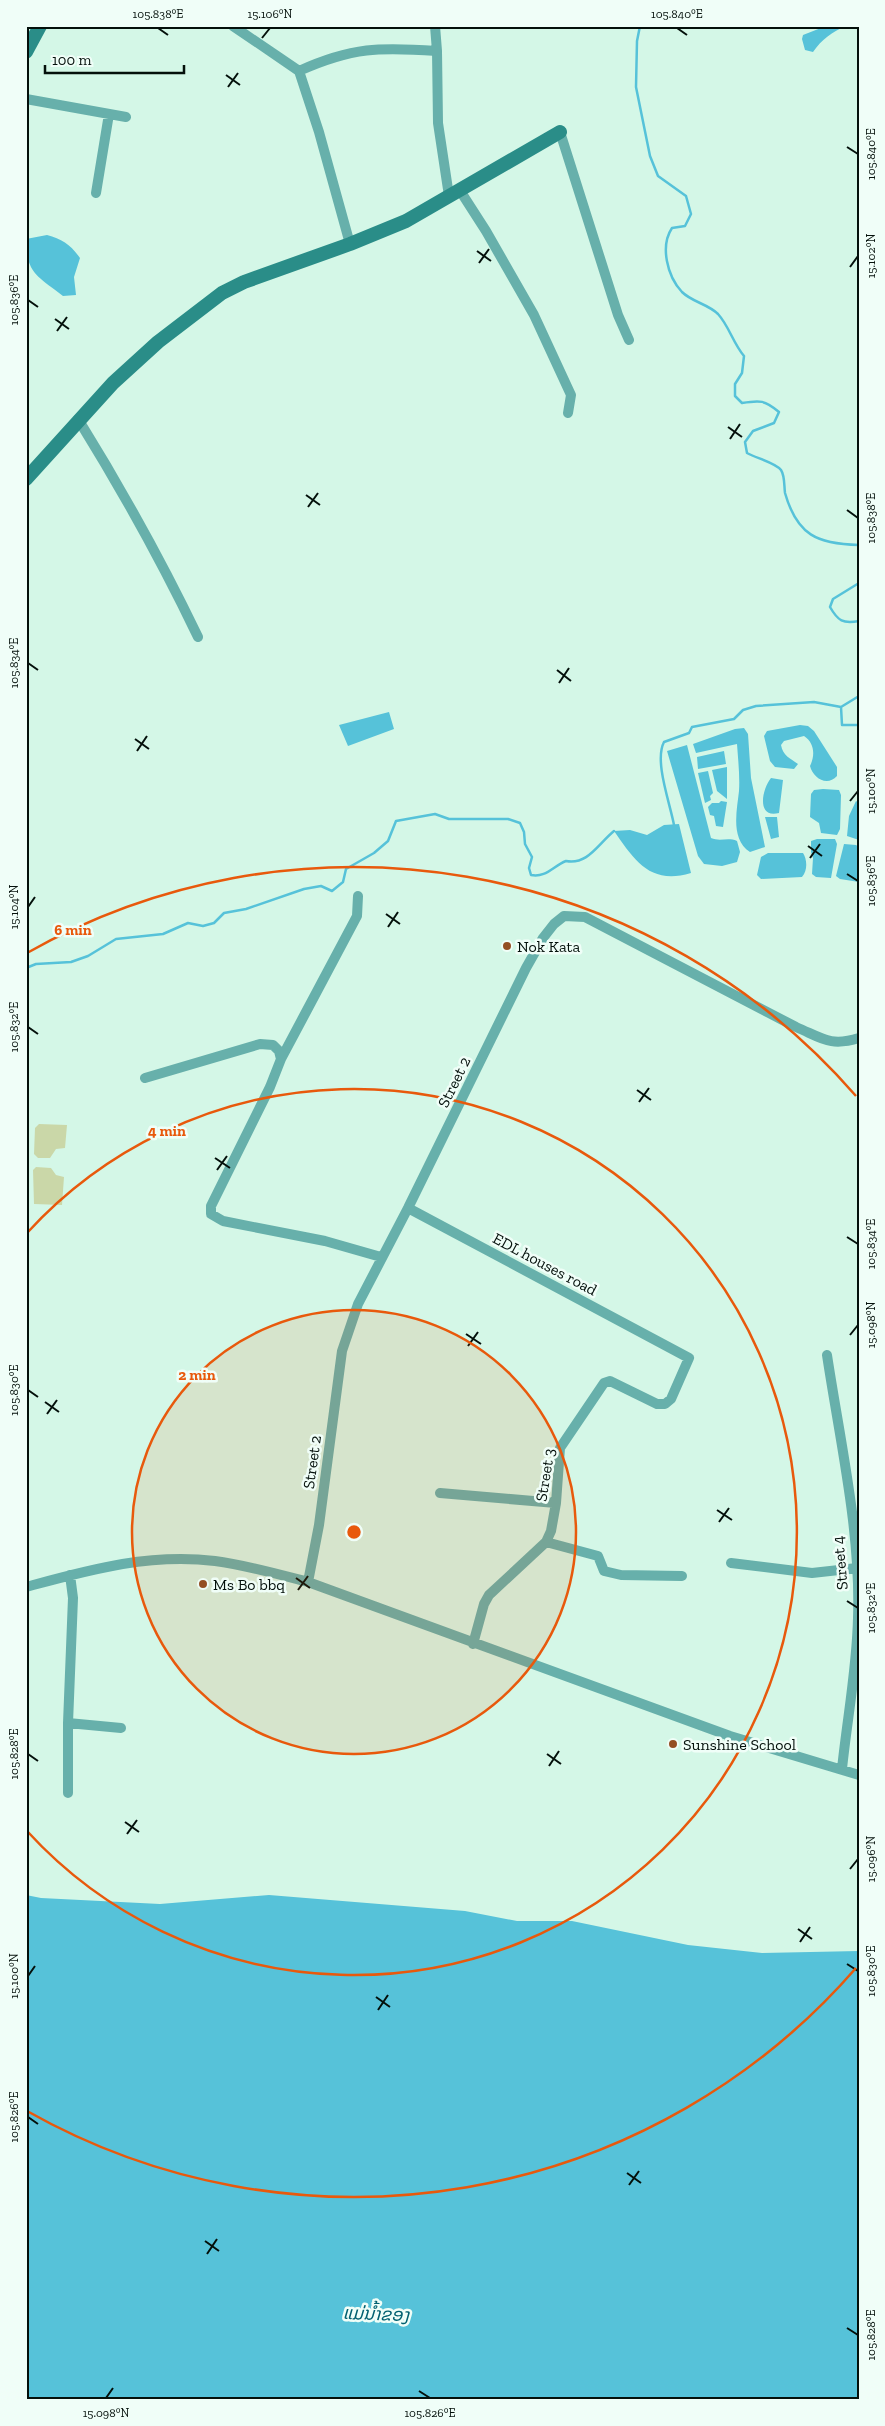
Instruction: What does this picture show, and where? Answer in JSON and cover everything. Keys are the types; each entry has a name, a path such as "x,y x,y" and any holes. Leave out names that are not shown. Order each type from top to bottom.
{"street":[{"path":"26,52 40,26"},
{"path":"233,26 299,71 319,132 350,244"},
{"path":"435,26 438,123 454,192 486,231 534,315 571,394 568,413"},
{"path":"299,71 323,60 364,50 384,48 437,51"},
{"path":"26,99 126,117"},
{"path":"96,193 109,114"},
{"path":"26,479 78,419 113,383 158,342 222,293 253,279 350,244 406,221 560,132 618,315 629,340"},
{"path":"78,419 106,464 164,568 198,637"},
{"path":"358,896 357,916 281,1059 270,1087 211,1206 211,1214 223,1221 324,1240 381,1257"},
{"name":"Street 2","path":"308,1582 319,1525 342,1351 358,1304 408,1208 526,968 543,938 554,924 564,916 585,917 796,1027 829,1042 843,1043 859,1038"},
{"path":"145,1078 260,1044 273,1045 279,1050 281,1059"},
{"name":"EDL houses road","path":"408,1208 689,1358"},
{"name":"Street 4","path":"826,1355 856,1536 859,1620 842,1769"},
{"name":"Street 3","path":"546,1542 551,1531 556,1502 560,1448 604,1384 610,1381 657,1404 665,1404 670,1399 689,1358"},
{"path":"440,1493 556,1502"},
{"path":"474,1644 484,1604 489,1595 546,1542 598,1556 604,1571 622,1575 682,1576"},
{"path":"26,1587 103,1566 158,1559 214,1561 308,1582 730,1736 859,1775"},
{"path":"731,1563 812,1572 857,1568"},
{"path":"68,1794 68,1723 73,1598 70,1575"},
{"path":"68,1723 122,1728"}],"green space":[{"path":"39,1124 67,1125 65,1148 56,1149 50,1158 38,1158 34,1154 35,1128"},
{"path":"36,1167 51,1168 56,1175 64,1177 62,1205 34,1204 33,1170"}],"water":[{"path":"826,26 846,26 828,36 813,52 805,50 802,39 803,35"},
{"path":"47,235 66,243 80,258 74,277 76,295 63,296 40,278 31,267 28,260 26,239"},
{"path":"389,712 394,729 348,746 339,725"},
{"path":"800,725 808,726 814,731 837,767 837,776 833,779 829,781 821,780 814,774 810,766 813,758 812,746 804,736 784,741 781,745 785,754 798,764 794,769 775,767 770,761 764,736 767,731"},
{"path":"744,728 748,734 751,778 765,847 750,852 740,840 736,824 739,791 737,744 696,753 693,744 735,729"},
{"path":"687,745 711,838 737,841 740,852 737,862 722,866 704,864 698,856 667,751"},
{"path":"724,751 726,764 698,769 697,757"},
{"path":"727,767 727,799 717,791 712,770"},
{"path":"708,771 713,793 710,796 711,800 705,803 698,773"},
{"path":"771,778 783,780 779,813 772,814 767,812 763,802 765,789"},
{"path":"814,790 839,790 841,795 840,829 837,835 821,833 819,823 810,817 811,794"},
{"path":"721,801 727,802 723,827 716,826 714,816 710,815 708,807 712,803 719,803"},
{"path":"856,801 859,803 859,840 847,836 849,816"},
{"path":"765,817 777,817 779,837 771,839"},
{"path":"679,824 691,873 677,876 665,876 645,868 629,852 614,831 630,830 647,835 664,825"},
{"path":"835,839 837,844 831,878 816,877 812,874 811,841"},
{"path":"844,844 859,847 859,882 840,879 836,876"},
{"path":"768,853 803,853 806,865 804,874 802,877 761,879 757,875 761,857"},
{"name":"ແມ່ນ້ຳຂອງ","path":"26,1895 41,1898 160,1904 269,1895 465,1911 517,1921 572,1921 688,1945 762,1953 859,1951 859,2400 26,2400"}],"waterway":[{"path":"640,26 637,41 636,87 650,156 658,176 686,196 691,214 685,226 672,228 668,235 666,252 672,278 682,292 718,314 744,356 742,373 735,384 735,396 742,403 762,402 779,412 774,423 753,431 745,442 747,453 781,470 784,478 785,493 790,507 803,528 820,539 859,545"},
{"path":"859,583 833,599 830,607 836,616 845,622 859,621"},
{"path":"859,696 841,707 842,725 859,725"},
{"path":"674,825 662,771 661,750 664,742 689,733 692,727 734,719 743,710 756,706 814,702 841,707"},
{"path":"26,968 36,964 71,962 88,956 116,939 163,934 188,923 203,926 214,923 224,913 246,909 304,889 321,886 332,891 343,882 346,869 374,853 388,841 396,821 435,814 449,819 508,819 520,823 524,832 525,844 532,857 529,868 531,875 541,875 566,861 581,860 587,857 614,831"}],"place":[{"name":"Nok Kata","path":"507,946"},
{"name":"Ms Bo bbq","path":"203,1584"},
{"name":"Sunshine School","path":"673,1744"}]}
